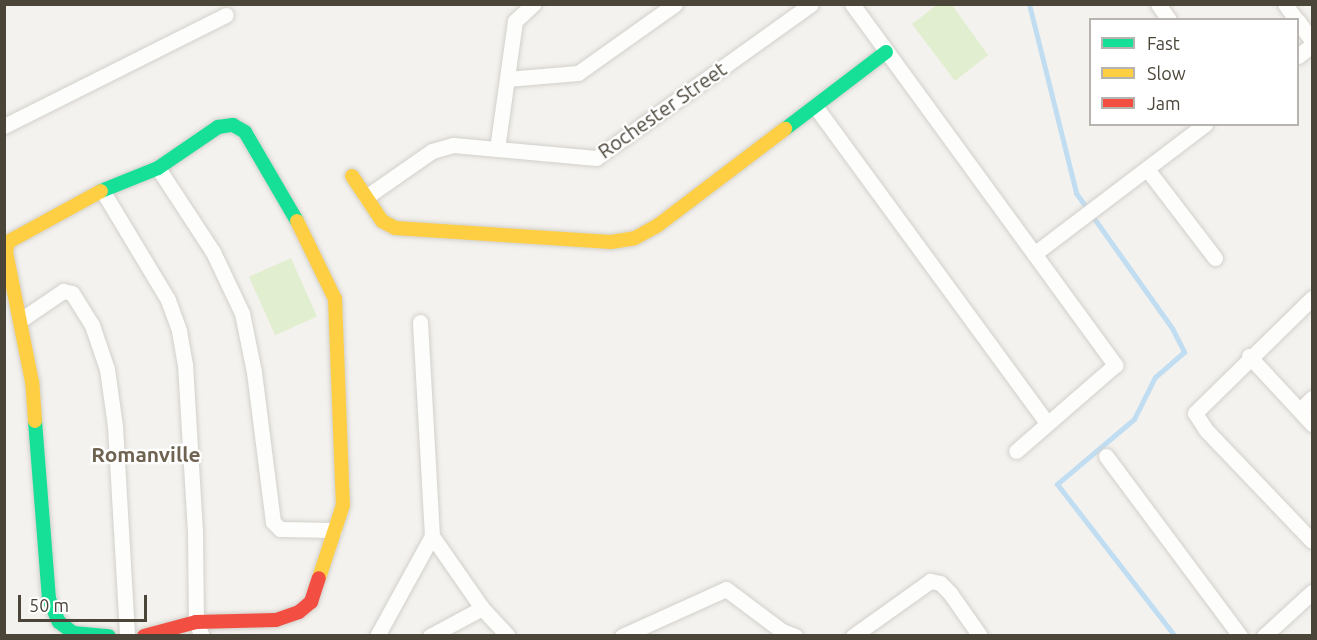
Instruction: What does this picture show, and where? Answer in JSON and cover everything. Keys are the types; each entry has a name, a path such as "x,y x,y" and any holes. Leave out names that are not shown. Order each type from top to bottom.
{"street":[{"path":"497,149 515,21 533,4"},
{"path":"507,79 578,73 675,4"},
{"name":"Rochester Street","path":"366,197 432,151 453,145 596,158 811,4"},
{"path":"852,4 1115,365 1016,451"},
{"path":"1158,4 1168,18"},
{"path":"1285,4 1296,18"},
{"path":"4,126 226,15"},
{"path":"1299,23 1312,43 1299,55"},
{"path":"352,176 382,221 413,230 611,242 635,238 657,226 886,52"},
{"path":"815,106 1047,423"},
{"path":"109,636 73,633 59,621 49,599 38,449 22,319 6,252 8,242 102,190 158,168 218,128 233,125 245,132 298,225 335,299 343,448 342,505 311,602 300,612 276,620 144,636"},
{"path":"1034,254 1202,126"},
{"path":"158,168 213,252 242,313 254,372 273,522 280,529 334,530"},
{"path":"1147,169 1215,258"},
{"path":"102,190 168,300 179,331 185,364 199,629"},
{"path":"22,319 63,291 72,293 92,325 107,369 115,426 127,636"},
{"path":"1312,298 1249,356 1195,413 1206,430 1312,542"},
{"path":"420,322 432,536 482,608 507,635"},
{"path":"1249,356 1312,423"},
{"path":"1300,410 1312,398"},
{"path":"1106,456 1240,636"},
{"path":"377,636 432,536"},
{"path":"853,636 930,581 940,583 950,593 980,636"},
{"path":"622,636 726,589 784,634"},
{"path":"1264,636 1312,592"},
{"path":"430,636 482,608"}],"green space":[{"path":"938,4 952,5 988,55 955,81 912,24"},
{"path":"291,258 317,316 275,335 249,277"}],"waterway":[{"path":"1029,4 1076,193 1172,328 1184,352 1155,377 1134,419 1057,484 1175,636"}],"traffic: fast":[{"path":"785,129 886,52"},
{"path":"101,191 158,168 218,127 233,125 245,132 297,221"},
{"path":"35,421 49,599 59,622 73,633 109,636"}],"traffic: slow":[{"path":"352,176 382,221 395,228 611,242 635,238 657,226 785,129"},
{"path":"35,421 32,382 6,252 8,242 101,191"},
{"path":"297,221 335,299 343,505 319,578"}],"traffic: jam":[{"path":"144,636 196,622 276,620 299,612 311,602 319,578"}],"district":[{"name":"Romanville","path":"146,454"}]}
